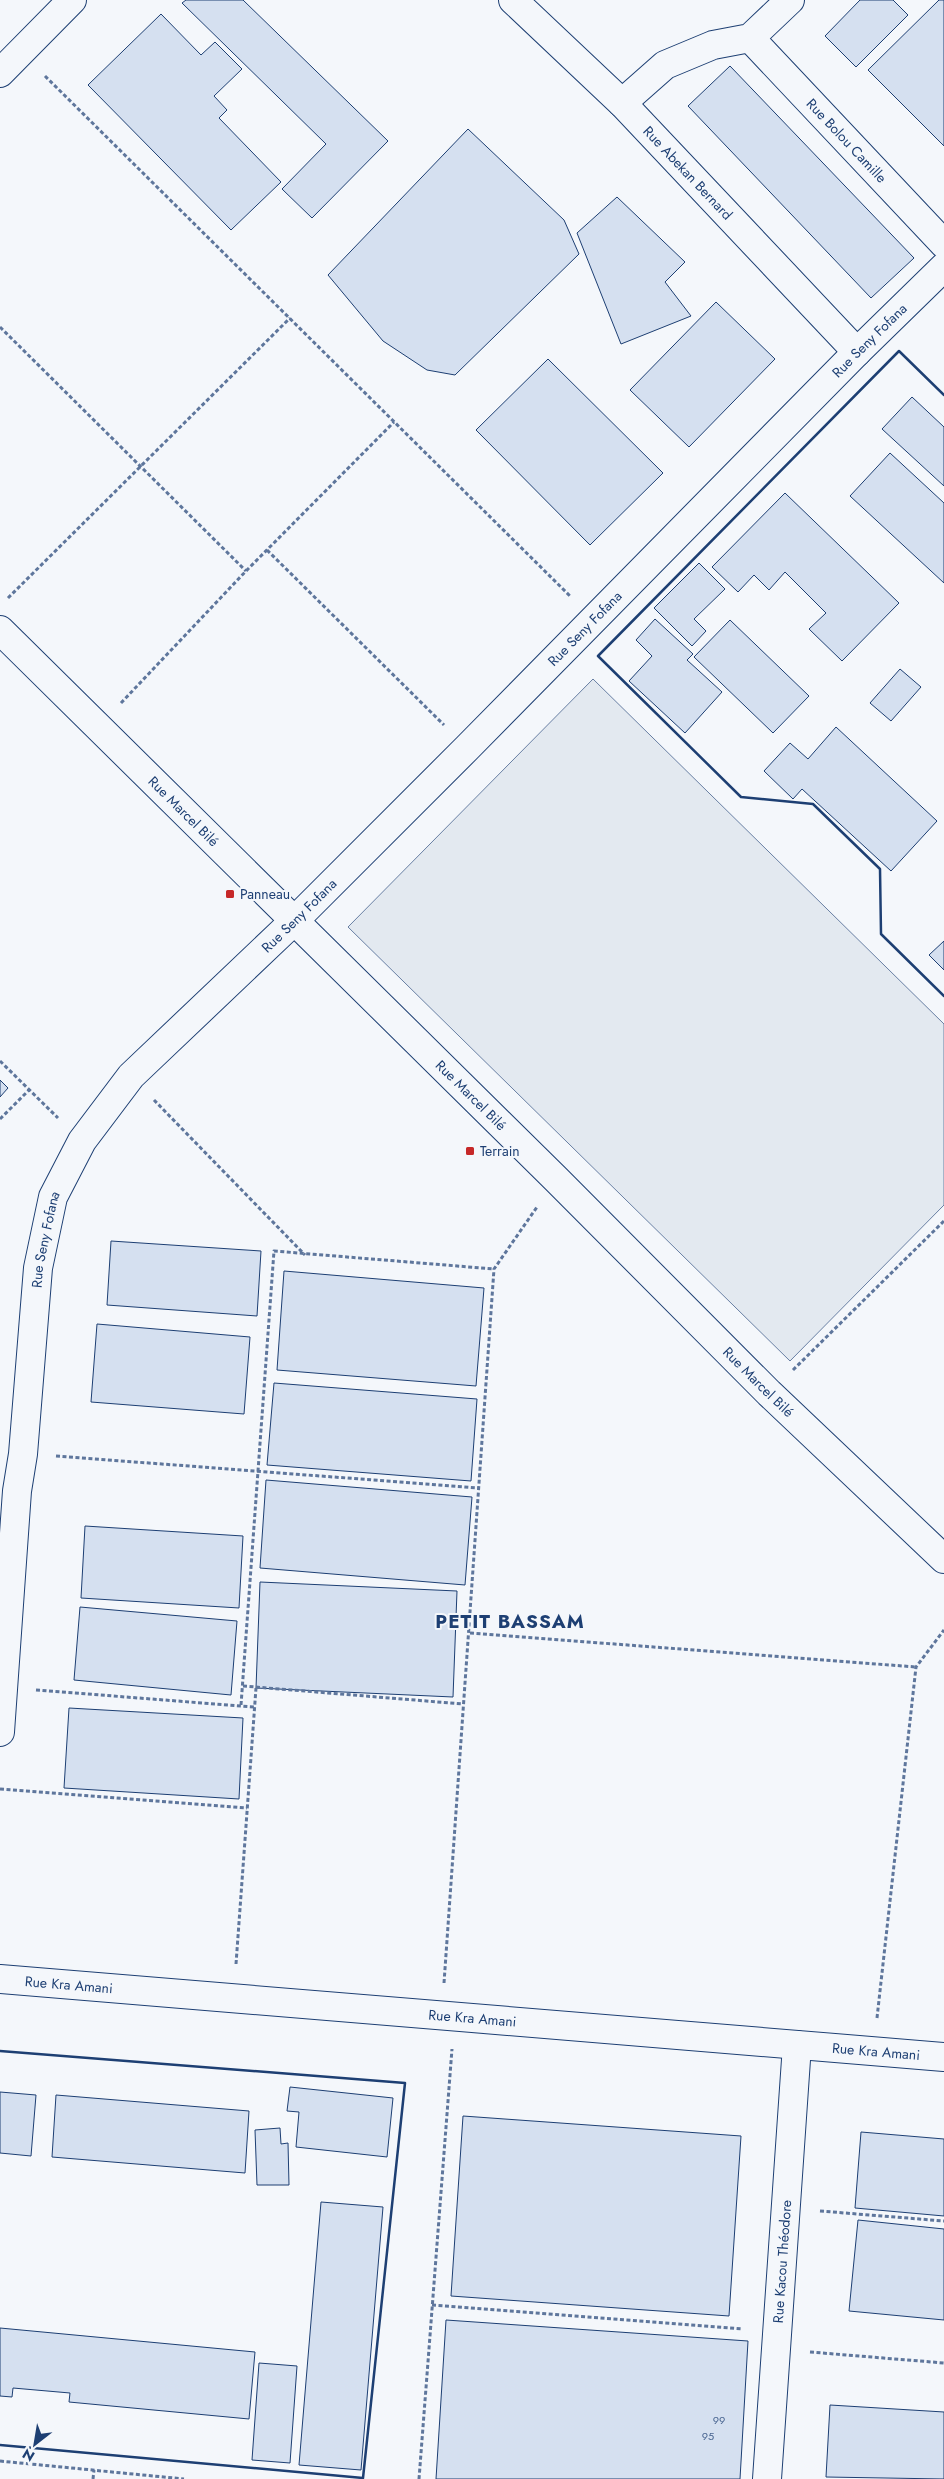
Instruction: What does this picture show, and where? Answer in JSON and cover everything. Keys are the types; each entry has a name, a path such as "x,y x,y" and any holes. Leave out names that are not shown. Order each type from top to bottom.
{"street":[{"path":"0,73 72,0"},
{"name":"Rue Abekan Bernard","path":"513,0 622,103 857,352"},
{"path":"622,103 665,65 713,45 750,38 790,0"},
{"name":"Rue Bolou Camille","path":"750,38 944,244"},
{"name":"Rue Seny Fofana","path":"0,1732 17,1491 22,1454 38,1268 53,1197 82,1141 131,1076 294,920 467,748 857,352 944,267"},
{"name":"Rue Marcel Bilé","path":"0,630 769,1393 944,1558"},
{"name":"Rue Kra Amani","path":"0,1979 944,2057"},
{"name":"Rue Kacou Théodore","path":"766,2479 797,2045"}],"path":[{"path":"20,52 594,619"},
{"path":"7,598 290,318"},
{"path":"0,327 246,571"},
{"path":"98,727 246,571 394,422"},
{"path":"267,550 467,748"},
{"path":"0,1061 82,1141"},
{"path":"131,1076 306,1255"},
{"path":"0,1119 29,1090"},
{"path":"419,2479 432,2305 463,1704 470,1633 494,1269 556,1180"},
{"path":"769,1393 944,1221"},
{"path":"241,1705 274,1251 494,1269"},
{"path":"22,1454 258,1470 479,1488"},
{"path":"874,2051 916,1667 944,1630"},
{"path":"470,1633 916,1667"},
{"path":"243,1686 463,1704"},
{"path":"4,1688 254,1707"},
{"path":"234,1998 256,1688"},
{"path":"0,1789 247,1808"},
{"path":"785,2208 944,2221"},
{"path":"432,2305 776,2340 944,2363"},
{"path":"0,2461 184,2479"},
{"path":"93,2479 94,2470"}],"shaded area":[{"path":"593,679 944,1024 944,1205 790,1361 348,927"}],"building":[{"path":"186,0 243,0 388,141 312,218 282,189 326,144 182,3"},
{"path":"860,0 893,0 908,15 856,67 825,36"},
{"path":"939,0 944,0 944,146 868,70"},
{"path":"161,14 201,55 215,42 242,69 214,96 227,110 219,118 281,182 231,230 88,85"},
{"path":"730,66 914,258 871,298 688,106"},
{"path":"468,129 564,220 579,254 455,375 427,370 383,341 328,275"},
{"path":"617,197 685,262 665,282 691,316 621,344 577,233"},
{"path":"716,302 775,359 689,447 630,390"},
{"path":"548,359 663,473 590,545 476,430"},
{"path":"912,397 944,427 944,486 882,429"},
{"path":"890,453 944,503 944,583 850,496"},
{"path":"785,493 899,603 842,661 809,629 826,613 785,572 769,590 754,575 738,592 712,567"},
{"path":"699,563 725,589 694,619 706,631 692,646 654,608"},
{"path":"655,619 693,654 687,660 722,692 685,733 629,681 652,656 636,640"},
{"path":"730,620 809,696 773,733 694,657"},
{"path":"900,669 921,687 891,721 870,703"},
{"path":"836,727 937,821 891,871 802,789 793,799 764,771 790,743 808,759"},
{"path":"944,941 944,970 929,955"},
{"path":"0,1080 8,1088 0,1097"},
{"path":"111,1241 261,1251 257,1316 107,1305"},
{"path":"284,1271 484,1288 476,1386 277,1370"},
{"path":"97,1324 250,1337 244,1414 91,1402"},
{"path":"274,1383 477,1399 471,1481 267,1465"},
{"path":"266,1480 472,1497 465,1585 260,1568"},
{"path":"85,1526 243,1536 239,1608 81,1598"},
{"path":"260,1582 457,1591 453,1697 256,1688"},
{"path":"80,1607 237,1621 231,1695 74,1680"},
{"path":"69,1708 243,1718 239,1799 64,1788"},
{"path":"290,2087 393,2098 387,2157 296,2147 299,2112 287,2111"},
{"path":"0,2092 36,2095 31,2156 0,2153"},
{"path":"56,2095 249,2111 245,2173 52,2157"},
{"path":"463,2116 741,2136 729,2316 451,2296"},
{"path":"280,2128 281,2144 288,2143 289,2185 257,2185 255,2130"},
{"path":"861,2132 944,2139 944,2216 855,2208"},
{"path":"321,2202 383,2207 361,2470 299,2465"},
{"path":"858,2220 944,2229 944,2320 849,2311"},
{"path":"446,2320 748,2341 740,2479 436,2479"},
{"path":"0,2328 255,2352 249,2419 69,2402 70,2393 13,2388 12,2397 0,2396"},
{"path":"259,2363 297,2366 290,2463 252,2460"},
{"path":"830,2405 944,2412 944,2479 826,2477"}],"wall":[{"path":"944,395 899,351 598,656 741,797 813,804 880,869 881,934 944,996"},
{"path":"0,2051 405,2083 363,2478 0,2445"}],"place":[{"name":"Panneau","path":"230,894"},
{"name":"Terrain","path":"470,1151"}],"district":[{"name":"PETIT BASSAM","path":"510,1621"}]}
